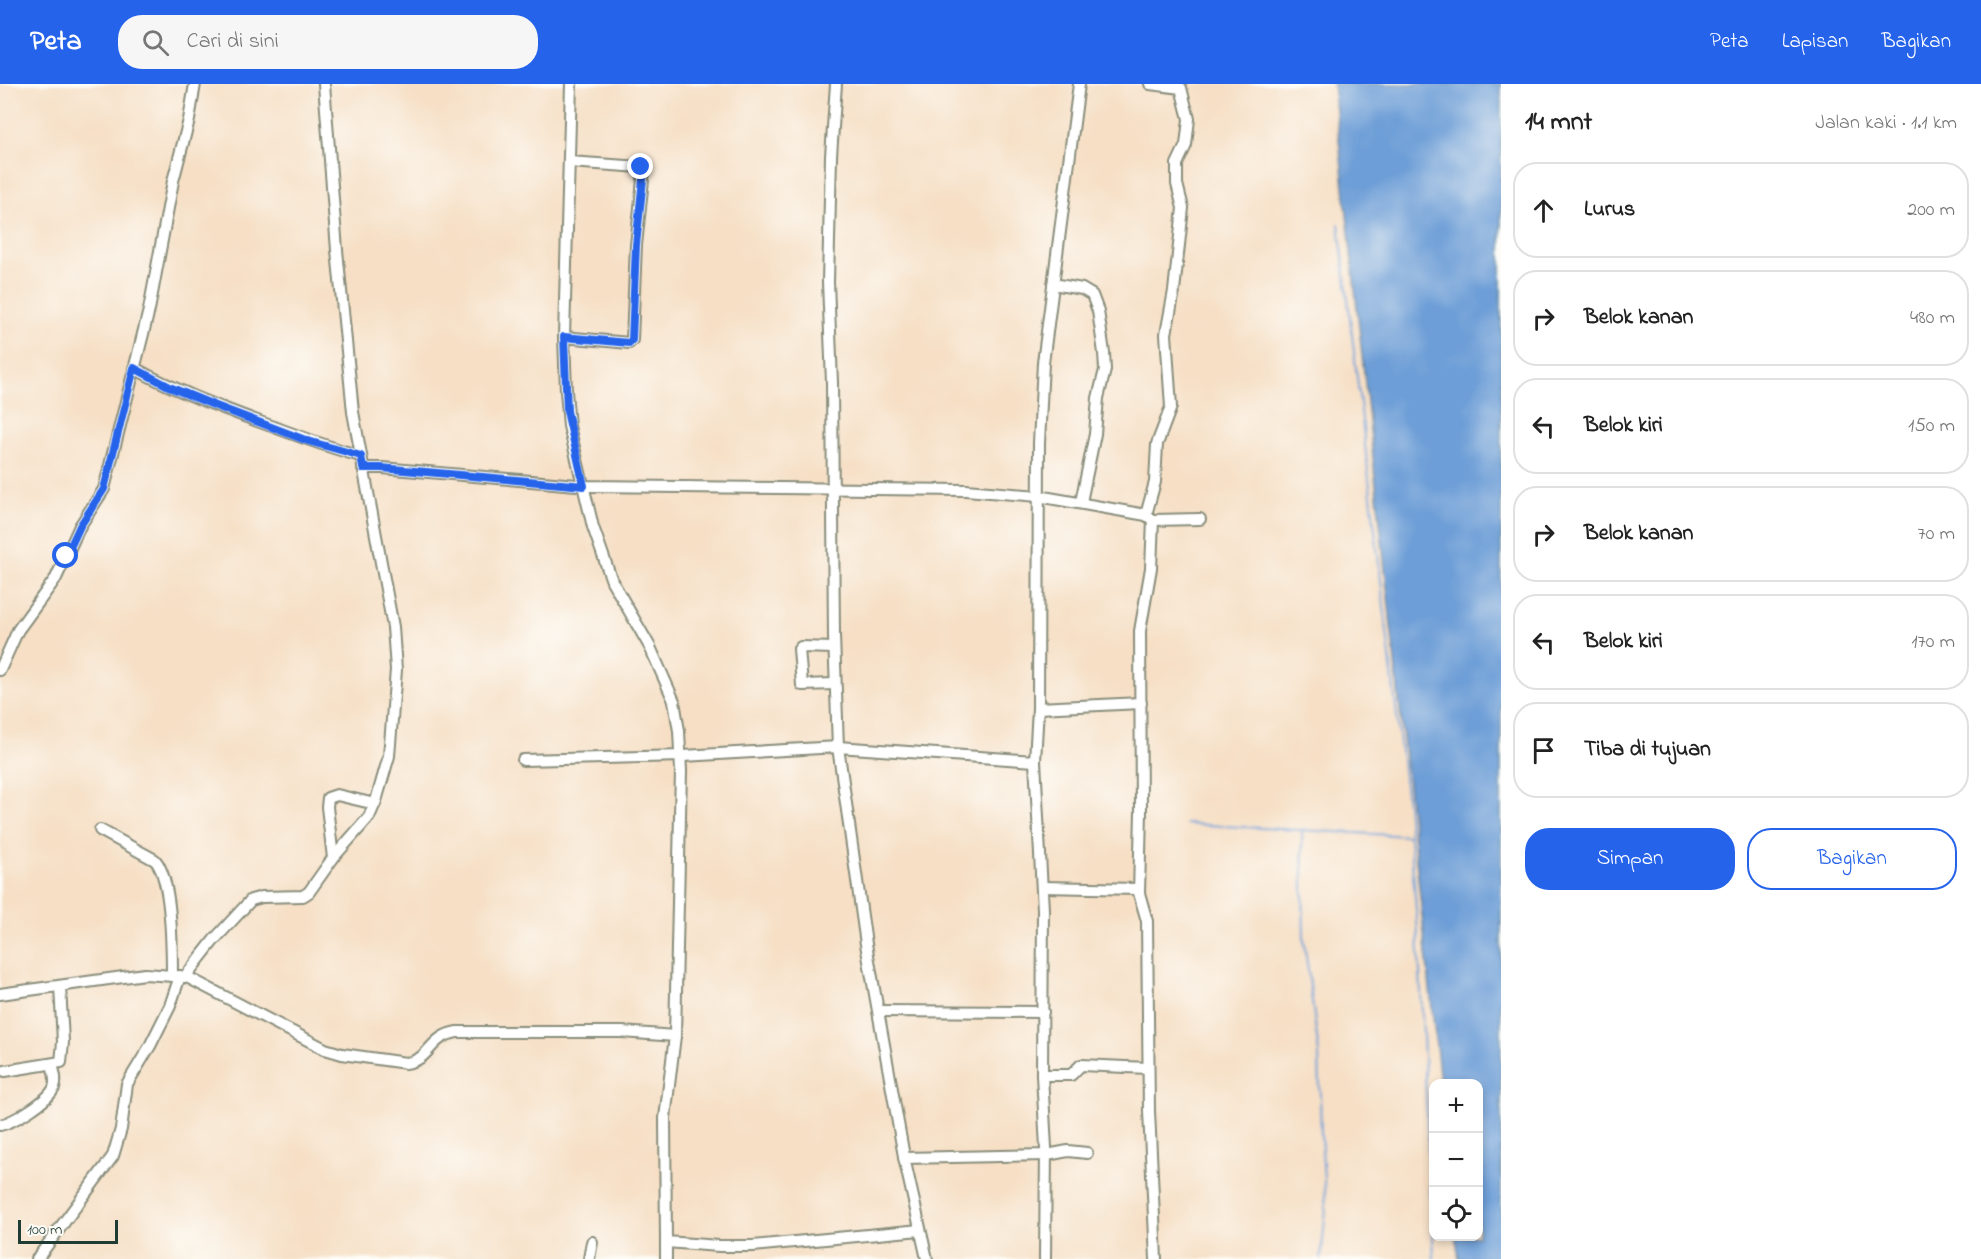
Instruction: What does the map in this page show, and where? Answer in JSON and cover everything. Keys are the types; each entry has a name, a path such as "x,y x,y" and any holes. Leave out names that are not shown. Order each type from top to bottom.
{"street":[{"path":"0,670 18,630 50,587 80,526 102,494 116,447 149,310 173,181 189,120 195,84"},
{"path":"179,976 251,900 258,897 306,895 333,858 364,823 375,804 390,749 396,653 353,412 324,84"},
{"path":"571,84 564,337 567,411 593,527 612,581 650,647 669,686 679,731 681,756 675,1036 665,1118 666,1259"},
{"path":"836,84 828,233 834,648 838,747 866,944 904,1158 927,1259"},
{"path":"1046,1259 1046,1155 1042,1075 1042,887 1035,761 1038,708 1040,403 1079,84"},
{"path":"1150,84 1181,86 1189,119 1186,145 1177,164 1177,184 1183,208 1174,291 1166,334 1171,407 1157,444 1150,517 1149,578 1140,621 1139,899 1147,921 1148,1068 1156,1259"},
{"path":"564,337 629,343 632,340 636,245 644,170 641,167 569,162"},
{"path":"1053,284 1082,289 1092,295 1098,311 1104,353 1105,370 1098,398 1095,434 1081,502"},
{"path":"134,368 172,388 216,406 308,441 361,456"},
{"path":"363,468 584,486 966,490 1081,502 1150,517 1200,519"},
{"path":"834,648 801,647 799,650 802,685 835,684"},
{"path":"1038,708 1141,702"},
{"path":"523,760 681,756 838,747 1035,761"},
{"path":"333,858 328,798 337,795 375,804"},
{"path":"37,1259 113,1156 121,1129 127,1084 170,1006 179,976 160,867 154,860 100,830"},
{"path":"1042,887 1139,889"},
{"path":"0,994 145,974 179,976 200,982 325,1049 393,1062 414,1062 422,1058 441,1036 457,1032 622,1032 675,1036"},
{"path":"4,1071 61,1062 63,1057 60,986"},
{"path":"879,1011 1043,1012"},
{"path":"0,1125 9,1123 28,1111 52,1091 55,1083 52,1064"},
{"path":"1042,1075 1071,1075 1081,1065 1148,1068"},
{"path":"904,1158 1046,1155 1068,1151 1087,1153"},
{"path":"666,1242 753,1246 920,1230"},
{"path":"589,1259 592,1242"}],"water":[{"path":"1333,84 1501,84 1501,1259 1459,1259 1457,1241 1483,1241 1483,1079 1440,1079"}],"waterway":[{"path":"1339,224 1407,802 1418,932 1434,1259"},
{"path":"1186,824 1410,836"},
{"path":"1302,831 1304,941 1319,1053 1326,1209 1321,1259"}],"route":[{"path":"66,556 80,526 104,489 134,368 172,388 216,406 308,441 361,456 363,468 584,486 569,426 564,337 629,343 632,340 636,245 644,170 641,167"}]}
